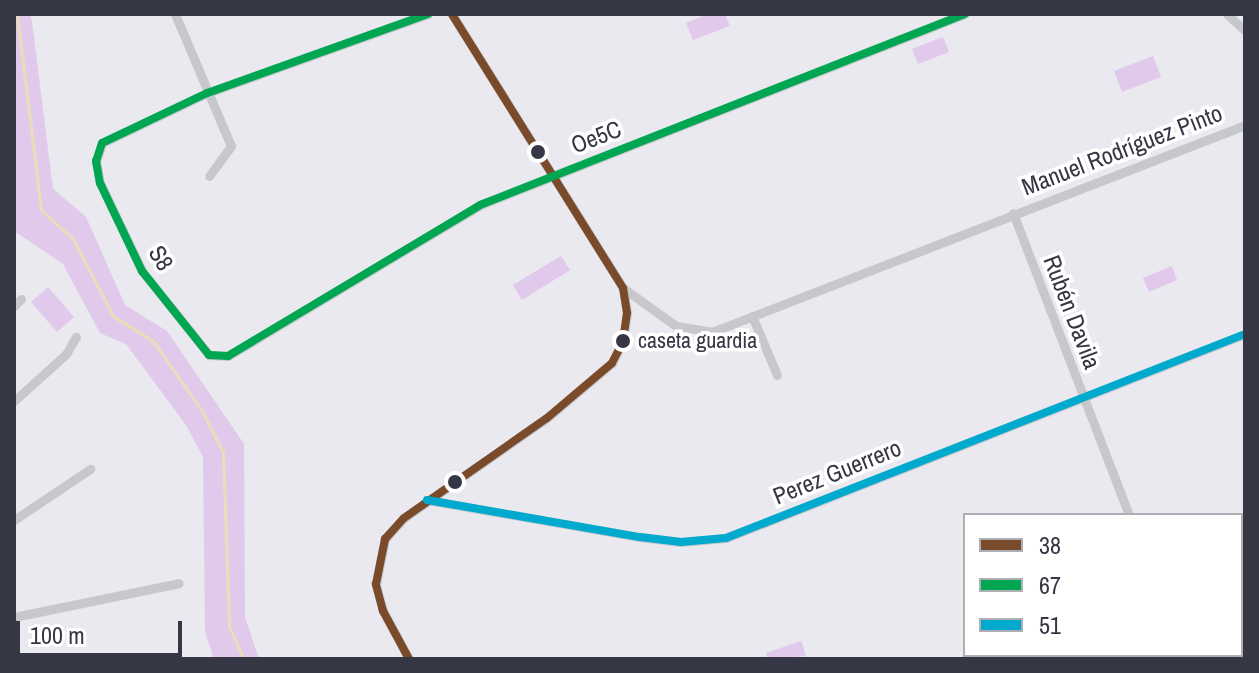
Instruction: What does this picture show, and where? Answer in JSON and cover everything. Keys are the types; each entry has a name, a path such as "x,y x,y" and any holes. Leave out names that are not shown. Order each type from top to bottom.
{"street":[{"path":"175,14 231,146 209,176"},
{"path":"207,93 428,14"},
{"path":"409,659 383,611 377,560 385,539 427,500 547,418 612,363 626,327 623,288 550,177 452,14"},
{"name":"Oe5C","path":"219,358 448,222 550,177 965,14"},
{"path":"1227,14 1245,31"},
{"name":"S8","path":"207,93 110,137 96,161 100,183 142,271 209,355 219,358"},
{"name":"Manuel Rodríguez Pinto","path":"623,288 652,313 695,333 752,316 1245,125"},
{"name":"Rubén Davila","path":"1013,213 1128,513"},
{"path":"752,316 777,375"},
{"name":"Perez Guerrero","path":"427,500 640,537 704,542 726,538 1245,334"},
{"path":"14,401 66,354 76,337"},
{"path":"14,520 90,469"},
{"path":"14,617 179,583"}],"shaded area":[{"path":"14,14 30,14 32,21 53,189 86,217 125,305 167,331 244,444 245,617 259,659 214,659 205,632 203,457 186,425 126,344 100,333 63,264 14,231"},
{"path":"708,14 725,14 730,26 693,40 686,23"},
{"path":"943,37 949,52 918,64 912,49"},
{"path":"1153,56 1161,77 1122,92 1114,71"},
{"path":"561,256 570,270 522,300 513,285"},
{"path":"1172,266 1177,280 1149,292 1143,278"},
{"path":"48,287 74,317 57,332 31,302"},
{"path":"801,641 806,656 768,659 766,653"}],"waterway":[{"path":"17,14 41,210 73,239 113,316 153,341 202,411 223,452 229,626 244,659"}],"transit line":[{"name":"67","path":"428,14 207,93 102,143 96,161 100,183 142,271 209,355 228,356 480,205 965,14"},
{"name":"38","path":"409,659 383,611 376,584 385,539 404,518 547,418 612,363 623,341 627,313 623,288 452,14"},
{"name":"51","path":"427,500 640,537 681,542 726,538 1245,334"}],"place":[{"name":"caseta guardia","path":"623,341"}]}
